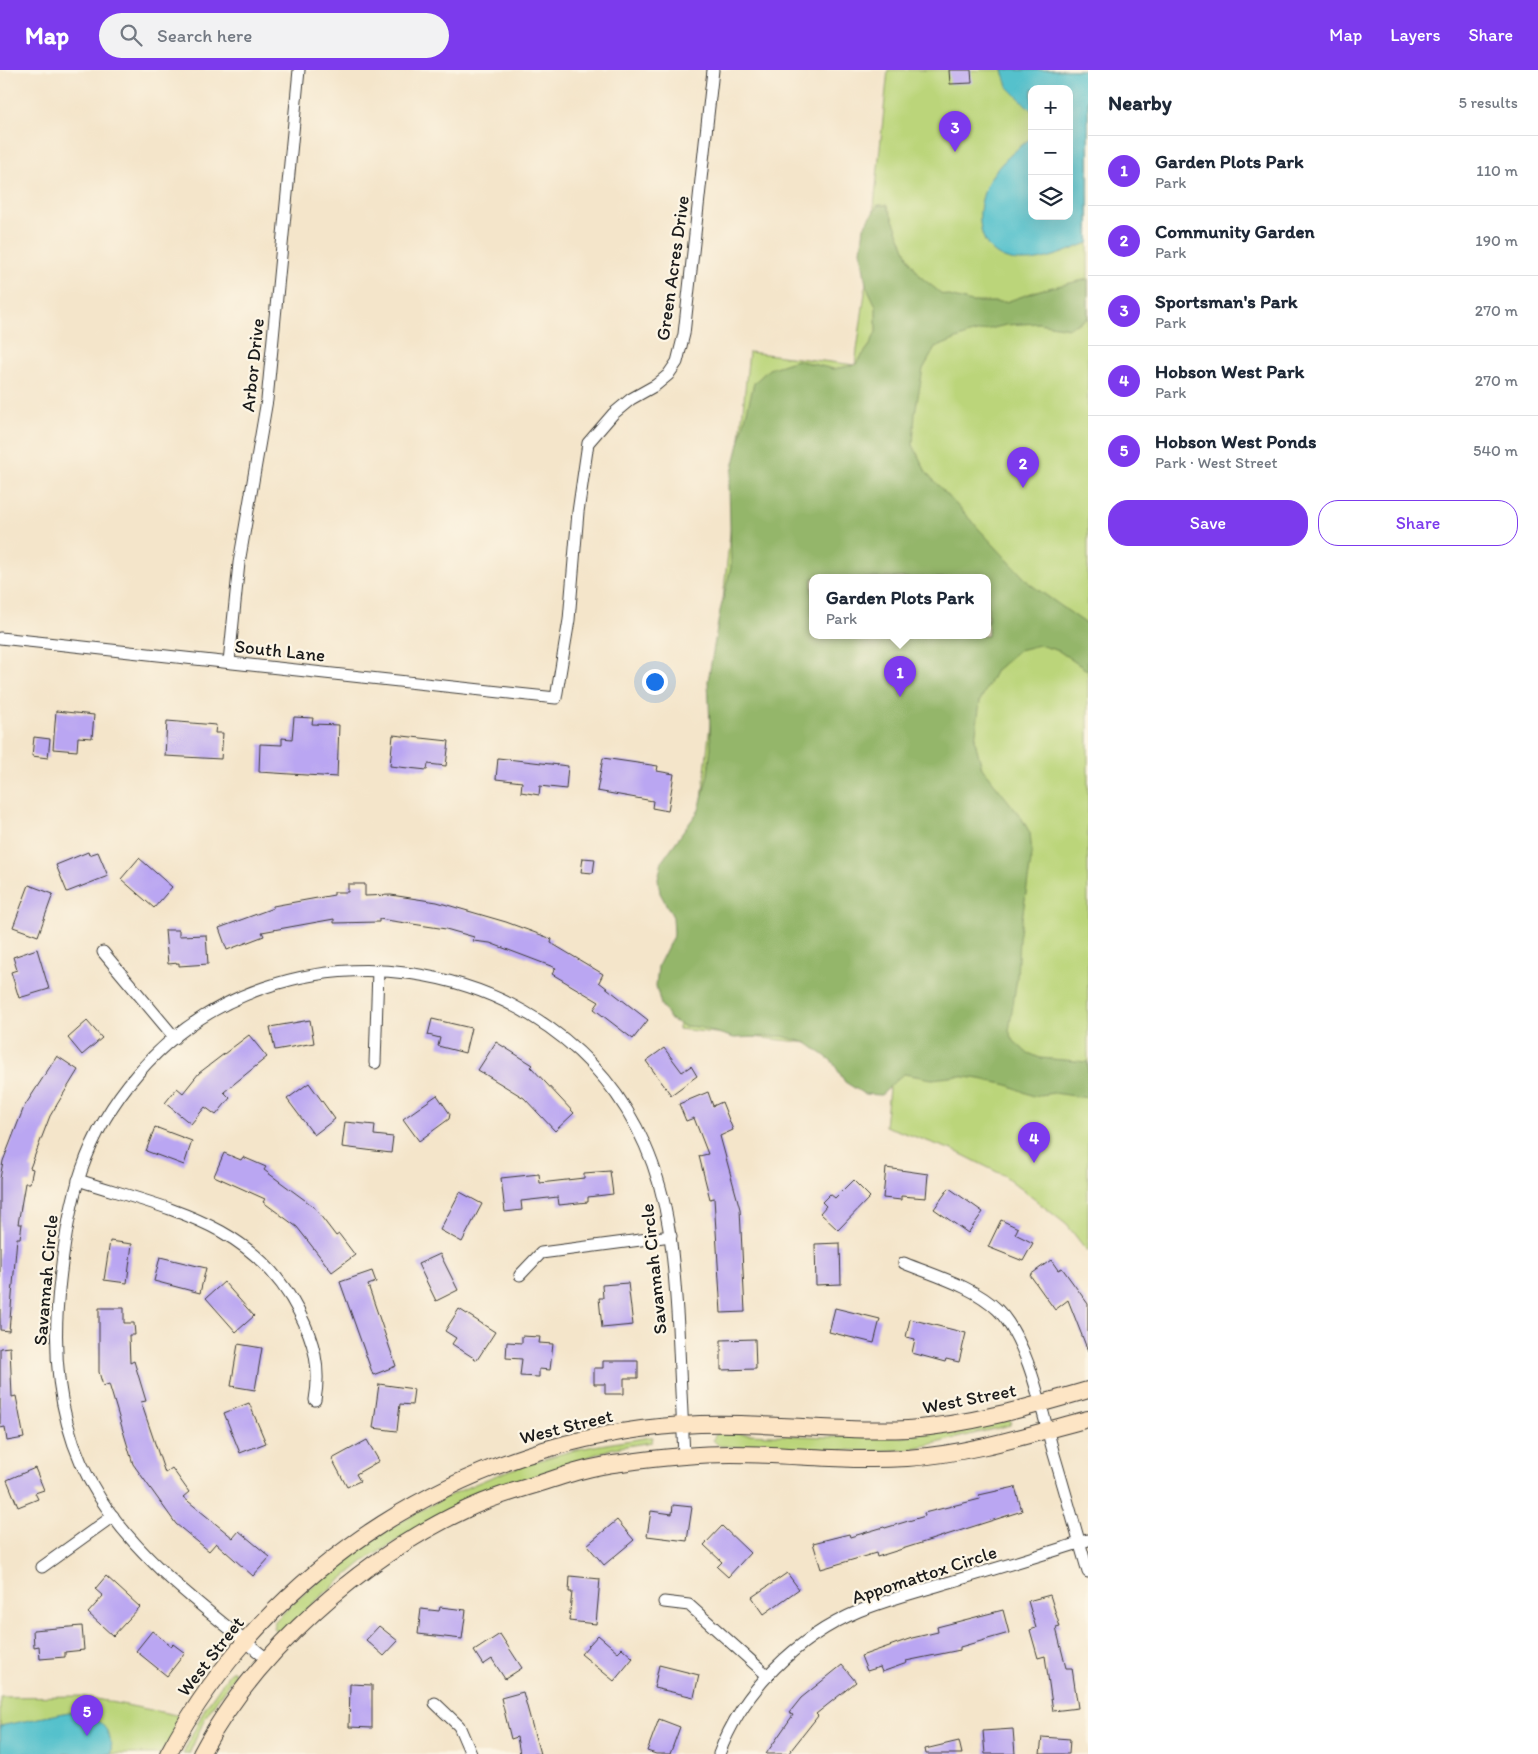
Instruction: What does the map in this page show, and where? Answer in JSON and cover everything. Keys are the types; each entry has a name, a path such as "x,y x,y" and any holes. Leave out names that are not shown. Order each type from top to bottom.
{"street":[{"name":"Arbor Drive","path":"229,662 239,563 267,400 300,70"},
{"name":"Green Acres Drive","path":"556,698 569,620 578,512 588,443 608,419 631,399 656,385 668,375 676,362 684,334 714,70"},
{"name":"South Lane","path":"0,638 556,698"},
{"path":"102,952 175,1038"},
{"path":"375,1063 378,970"},
{"name":"Savannah Circle","path":"268,1660 154,1564 126,1534 113,1516 89,1478 73,1442 60,1396 56,1361 57,1302 66,1223 89,1149 112,1108 138,1073 175,1038 216,1009 264,987 321,973 378,970 434,976 477,989 514,1006 568,1043 603,1079 618,1098 639,1132 659,1180 667,1210 671,1236 684,1456"},
{"path":"78,1180 214,1226 253,1252 273,1271 289,1292 304,1322 316,1353 318,1373 315,1400"},
{"path":"520,1275 541,1253 671,1236"},
{"path":"904,1263 963,1287 982,1297 998,1310 1019,1340 1084,1541 1088,1572"},
{"name":"West Street","path":"168,1754 194,1709 245,1641 304,1582 335,1556 384,1521 420,1500 469,1477 548,1448 600,1436 683,1425 909,1429 942,1425 1040,1404 1088,1390"},
{"path":"201,1754 220,1722 268,1660 336,1593 368,1568 432,1527 468,1508 572,1473 618,1463 684,1456 732,1454 870,1460 906,1458 964,1451 1048,1431 1088,1419"},
{"path":"42,1567 113,1516"},
{"name":"Appomattox Circle","path":"719,1754 733,1724 768,1676 803,1643 857,1612 1084,1541"},
{"path":"664,1602 689,1605 768,1676"},
{"path":"435,1703 459,1726 472,1754"}],"green space":[{"path":"888,70 1088,70 1088,1252 1067,1225 1005,1176 955,1151 885,1126 893,1052 678,1029 749,352 855,365 866,285"},
{"path":"878,205 887,205 910,261 922,278 942,294 972,302 1006,302 1040,290 1088,279 1088,318 1069,328 1038,323 1006,325 969,334 935,348 923,369 915,413 913,445 926,472 1030,584 1088,625 1088,671 1059,651 1039,645 1019,650 996,670 980,701 975,741 982,768 1021,817 1030,833 1032,854 1019,939 1017,978 1009,1031 1014,1041 1026,1052 1040,1058 1088,1062 1088,1098 1054,1093 1033,1096 1008,1085 980,1079 958,1076 932,1079 904,1074 881,1095 864,1094 845,1082 832,1061 807,1043 782,1036 734,1038 698,1027 684,1026 671,1020 661,1005 656,986 658,966 674,934 673,917 660,893 658,879 662,861 699,810 708,774 711,747 708,681 720,611 731,567 729,484 754,383 769,369 797,360 833,369 855,365 870,345 876,332 876,306 866,285 861,251 864,227"},
{"path":"1009,1420 1012,1422 1010,1425 907,1450 869,1451 719,1446 713,1440 715,1435 719,1433 828,1437 902,1437"},
{"path":"653,1437 652,1442 614,1448 485,1493 401,1538 364,1561 320,1597 284,1631 278,1632 273,1628 275,1621 343,1562 415,1514 453,1494 535,1462 579,1449"},
{"path":"231,1671 234,1671 235,1674 206,1716 189,1754 183,1754 205,1708"},
{"path":"81,1696 186,1717 160,1754 0,1754 0,1697"}],"water":[{"path":"1003,70 1088,70 1088,243 1039,260 1022,261 1006,259 994,252 986,243 981,231 981,204 985,190 995,171 1028,140 1028,220 1073,220 1073,85 1028,85 1028,107 1008,87"},
{"path":"69,1712 94,1719 106,1729 111,1744 111,1754 0,1754 0,1726"}],"building":[{"path":"949,70 971,70 972,83 950,84"},
{"path":"56,711 94,715 92,738 78,737 77,751 53,749"},
{"path":"294,717 313,718 312,724 339,725 337,777 259,772 260,744 282,745 282,738 292,739"},
{"path":"167,721 216,725 215,733 223,733 221,759 165,756"},
{"path":"393,735 449,741 446,766 428,764 427,770 390,766"},
{"path":"34,737 50,739 48,758 32,756"},
{"path":"498,758 568,766 566,789 540,786 539,795 521,792 522,782 496,779"},
{"path":"603,758 658,766 657,771 674,774 668,811 652,808 653,801 597,791"},
{"path":"88,852 89,855 98,852 108,876 67,892 56,865"},
{"path":"139,858 172,887 154,908 121,879"},
{"path":"583,858 595,859 593,873 581,872"},
{"path":"348,884 365,884 365,896 391,895 437,902 506,922 552,939 551,943 603,974 599,982 648,1020 633,1039 594,1009 599,1002 552,974 556,968 490,943 473,941 474,937 446,929 379,919 379,922 334,923 334,919 262,932 264,936 227,950 219,928 273,908 273,906 334,895 334,892 348,892"},
{"path":"29,885 53,894 38,936 13,927"},
{"path":"165,930 179,930 179,936 206,935 208,964 179,966 179,963 168,964"},
{"path":"37,949 49,989 19,998 11,972 17,970 13,957"},
{"path":"432,1019 471,1028 465,1053 438,1046 440,1038 428,1035"},
{"path":"310,1020 314,1043 275,1050 270,1027"},
{"path":"87,1021 102,1038 82,1055 68,1038"},
{"path":"249,1035 267,1057 224,1092 230,1098 216,1115 205,1107 191,1124 165,1103 177,1088 183,1093 199,1073"},
{"path":"496,1042 533,1065 531,1067 574,1113 555,1131 524,1098 478,1070"},
{"path":"664,1048 682,1072 691,1066 697,1076 671,1095 646,1061"},
{"path":"57,1056 78,1070 50,1116 30,1168 33,1169 30,1183 25,1183 18,1224 22,1224 20,1238 17,1238 9,1331 0,1330 0,1179 3,1161 24,1107"},
{"path":"309,1083 335,1119 314,1135 287,1099"},
{"path":"708,1092 713,1106 722,1102 733,1130 720,1136 740,1209 745,1312 721,1313 714,1198 710,1199 699,1156 708,1154 694,1118 686,1121 679,1104"},
{"path":"437,1095 450,1114 449,1119 419,1141 403,1119"},
{"path":"345,1122 375,1125 374,1135 393,1137 391,1153 342,1147"},
{"path":"155,1127 192,1141 184,1165 146,1151"},
{"path":"224,1153 241,1160 243,1157 266,1167 264,1170 313,1206 336,1236 339,1234 355,1255 332,1272 297,1227 263,1202 265,1199 214,1176"},
{"path":"886,1168 928,1174 926,1198 901,1196 901,1200 883,1198"},
{"path":"610,1171 613,1194 588,1197 588,1202 559,1205 558,1197 521,1201 522,1210 505,1212 501,1178 539,1174 540,1183 584,1178 584,1173"},
{"path":"853,1180 870,1197 838,1230 820,1213 826,1206 822,1202 830,1194 835,1198"},
{"path":"949,1188 983,1212 968,1233 934,1209"},
{"path":"460,1192 482,1204 462,1242 440,1230"},
{"path":"1001,1220 1018,1228 1015,1234 1033,1243 1023,1261 988,1247"},
{"path":"110,1241 132,1244 127,1283 104,1280"},
{"path":"840,1243 841,1284 816,1285 815,1244"},
{"path":"440,1254 458,1290 436,1301 418,1264"},
{"path":"160,1257 206,1268 200,1293 154,1281"},
{"path":"1051,1260 1058,1270 1062,1268 1088,1304 1088,1351 1068,1300 1055,1310 1030,1275"},
{"path":"372,1271 376,1282 368,1285 396,1366 373,1375 340,1282"},
{"path":"224,1282 254,1316 236,1332 206,1298"},
{"path":"628,1283 633,1325 602,1328 599,1298 603,1298 602,1285"},
{"path":"99,1308 124,1308 124,1323 134,1323 135,1335 129,1335 130,1363 134,1361 146,1401 141,1402 165,1473 172,1468 189,1492 183,1497 233,1538 239,1531 270,1557 253,1576 216,1543 209,1551 176,1524 133,1464 109,1384 103,1386 99,1372"},
{"path":"835,1308 880,1319 874,1343 829,1332"},
{"path":"459,1309 495,1332 477,1360 452,1344 456,1338 445,1331"},
{"path":"910,1319 966,1333 959,1362 946,1359 945,1362 912,1353 915,1339 906,1337"},
{"path":"522,1336 540,1337 539,1343 553,1344 550,1370 539,1369 539,1377 520,1376 522,1359 506,1358 507,1342 522,1343"},
{"path":"755,1339 756,1369 721,1370 721,1340"},
{"path":"238,1344 262,1348 255,1390 231,1386"},
{"path":"10,1347 12,1397 16,1396 24,1438 7,1441 5,1427 0,1428 0,1348"},
{"path":"603,1361 638,1361 638,1378 624,1378 624,1394 605,1394 605,1384 594,1384 594,1368 603,1368"},
{"path":"379,1384 414,1389 412,1405 400,1404 397,1431 373,1428"},
{"path":"249,1403 266,1443 240,1453 224,1413"},
{"path":"367,1440 379,1461 356,1474 360,1481 347,1487 332,1459"},
{"path":"35,1468 44,1490 35,1493 38,1499 18,1507 7,1480"},
{"path":"1015,1487 1022,1511 877,1557 876,1553 821,1569 813,1543 849,1534 850,1537 885,1528 925,1516 924,1513 980,1499 979,1495"},
{"path":"673,1505 692,1507 687,1541 647,1536 651,1511 672,1514"},
{"path":"617,1520 634,1540 604,1565 587,1545"},
{"path":"722,1526 750,1553 728,1577 717,1567 722,1562 704,1545"},
{"path":"787,1573 799,1589 764,1614 752,1597"},
{"path":"106,1576 140,1607 113,1636 88,1613 103,1596 95,1589"},
{"path":"570,1576 600,1579 596,1624 569,1621 572,1592 569,1592"},
{"path":"1050,1595 1060,1627 1056,1628 1066,1668 1072,1668 1078,1708 1053,1711 1045,1656 1038,1658 1030,1630 1036,1628 1028,1601"},
{"path":"440,1607 466,1610 462,1639 418,1634 421,1609 439,1611"},
{"path":"1003,1610 1009,1633 960,1647 960,1650 906,1661 907,1663 882,1672 880,1667 867,1671 861,1656 912,1638 938,1632 937,1627"},
{"path":"82,1626 84,1650 65,1652 65,1657 40,1659 39,1646 34,1647 33,1630"},
{"path":"379,1626 398,1641 384,1656 366,1640"},
{"path":"152,1631 171,1646 173,1644 185,1653 167,1676 136,1651"},
{"path":"500,1634 522,1668 505,1679 492,1659 483,1665 474,1651"},
{"path":"598,1635 618,1652 622,1648 633,1658 614,1681 581,1654"},
{"path":"659,1665 699,1675 694,1697 654,1688"},
{"path":"842,1665 856,1682 816,1714 818,1716 788,1754 766,1754 793,1715 789,1713 801,1698"},
{"path":"350,1684 372,1685 372,1728 349,1727"},
{"path":"523,1692 540,1754 520,1754 517,1737 511,1739 501,1698"},
{"path":"659,1719 680,1727 670,1754 656,1754 647,1751"},
{"path":"1013,1729 1015,1754 985,1754 983,1731"},
{"path":"1042,1737 1070,1739 1069,1754 1040,1754"},
{"path":"959,1741 962,1754 926,1754 925,1749"}],"place":[{"name":"Sportsman's Park","path":"955,152"},
{"name":"Community Garden","path":"1023,488"},
{"name":"Garden Plots Park","path":"900,697"},
{"name":"Hobson West Park","path":"1034,1163"},
{"name":"Hobson West Ponds","path":"87,1736"}]}
